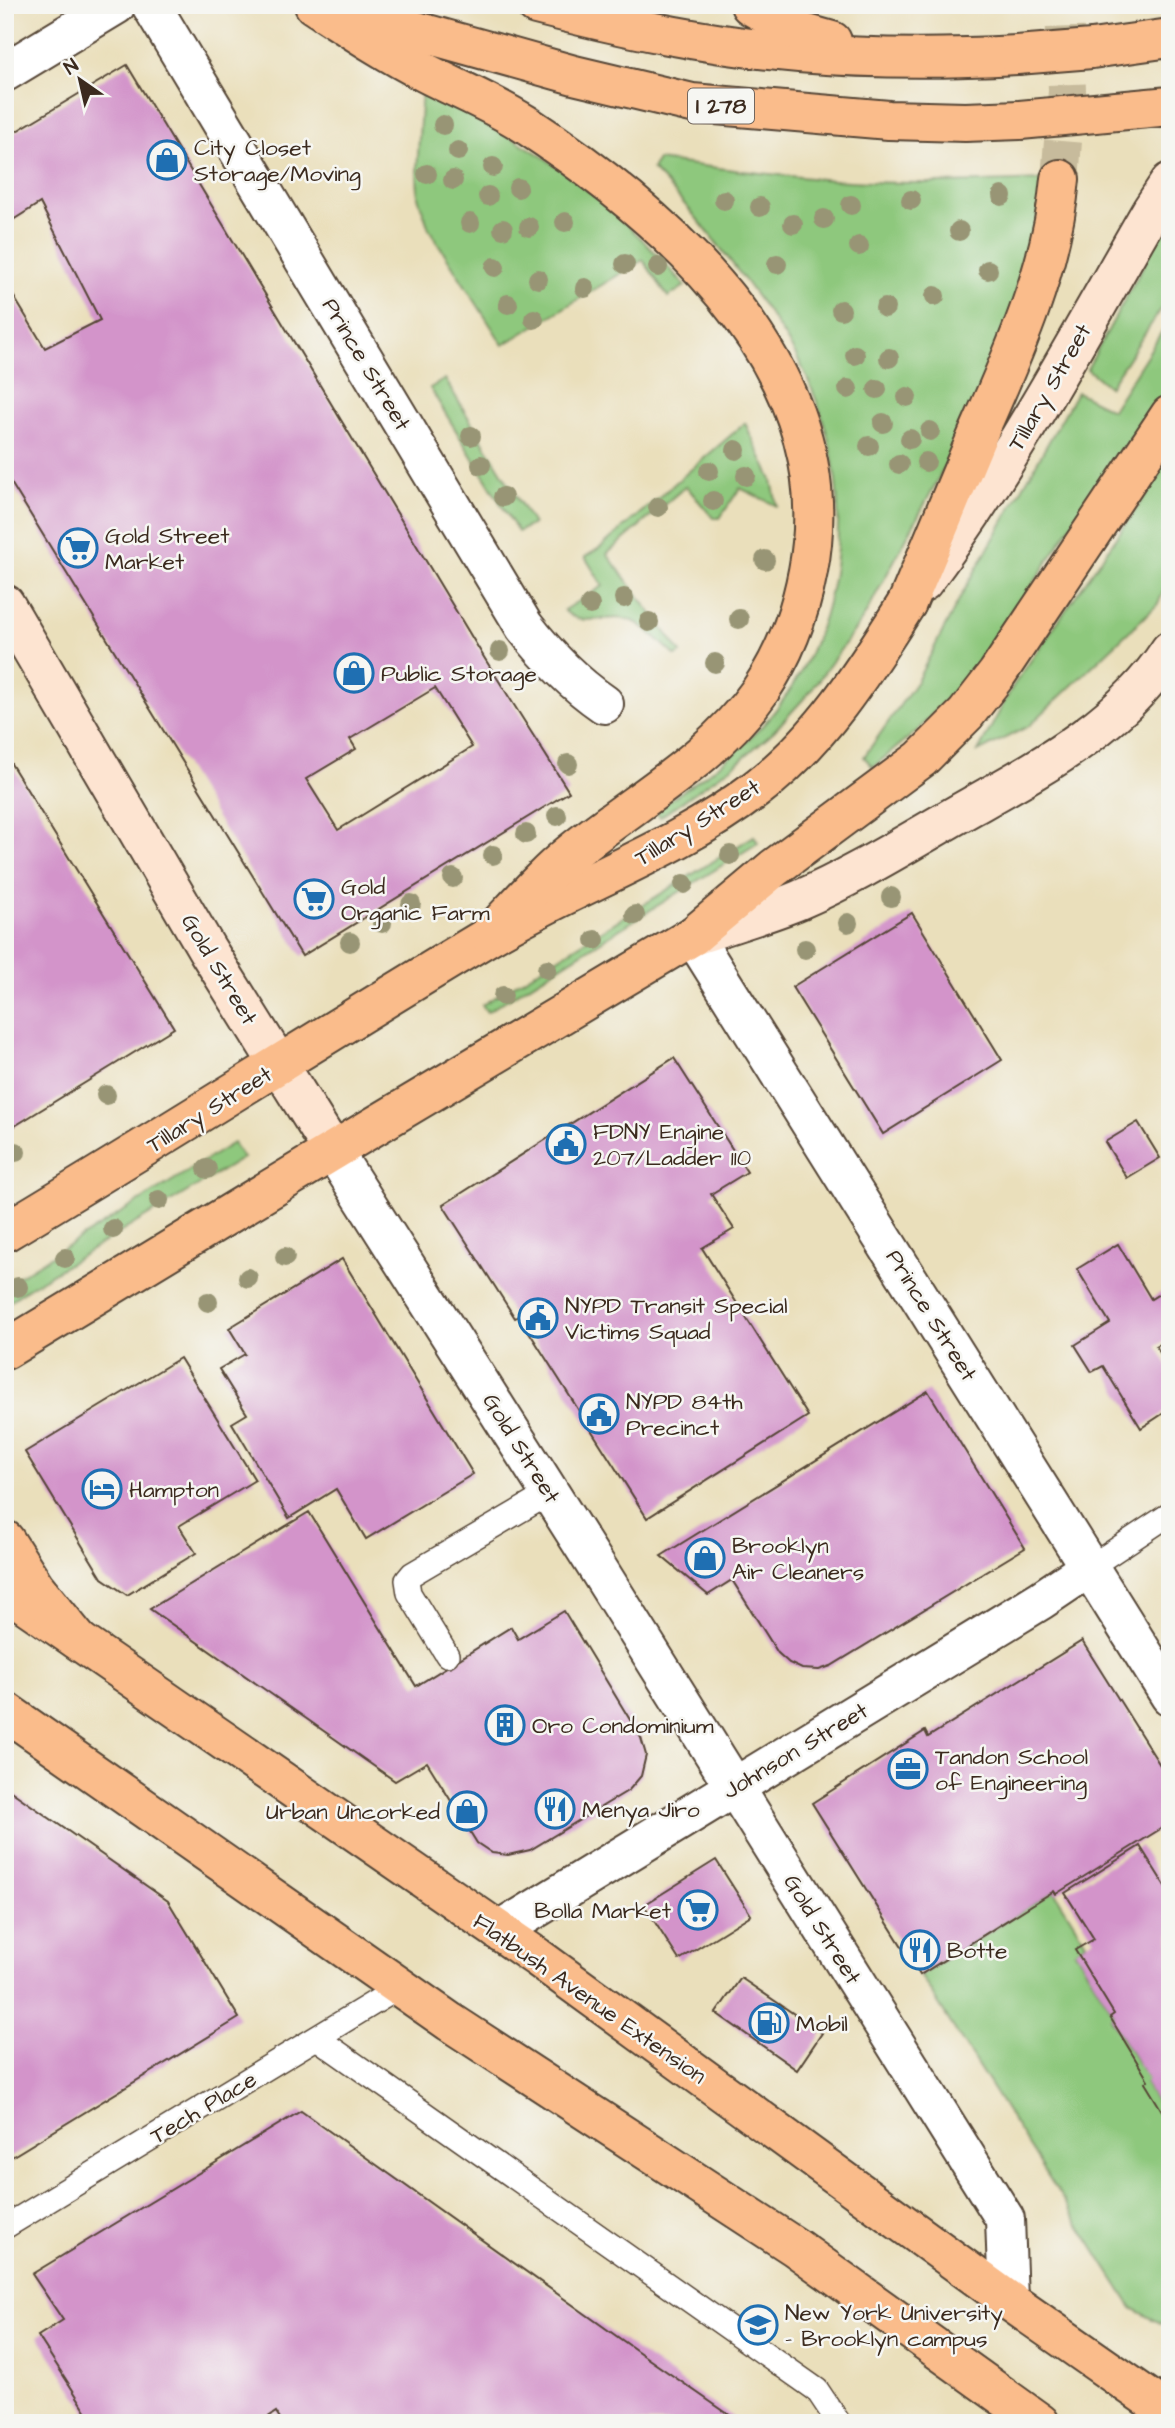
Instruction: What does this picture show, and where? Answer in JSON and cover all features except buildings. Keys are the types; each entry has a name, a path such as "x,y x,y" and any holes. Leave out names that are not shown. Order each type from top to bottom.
{"main road":[{"path":"314,5 369,41 523,123 631,203 696,264 750,327 784,386 798,418 812,483 812,549 806,582 797,618 782,654 760,691 732,726 698,757 570,854 489,936"},
{"name":"I 278","path":"323,5 574,75 692,103 889,120 965,122 1020,120 1170,106"},
{"path":"536,5 594,20 708,42 798,53 891,58 1017,55 1092,49 1170,38"},
{"path":"750,5 793,30 891,58"},
{"path":"906,603 1004,376 1028,312 1052,231 1060,178"},
{"name":"Tillary Street","path":"5,1232 489,936 651,854 704,824 757,789 805,746 880,646 906,603 956,538 1002,469 1163,186"},
{"path":"5,1350 693,936 774,868 921,759 966,714 997,674 1170,415"},
{"name":"Gold Street","path":"5,604 208,951 332,1151"},
{"path":"693,936 799,900 848,876 1056,758 1109,719 1158,669 1170,650"},
{"path":"5,1540 35,1587 78,1640"},
{"name":"Flatbush Avenue Extension","path":"5,1590 499,1931 1008,2300 1170,2413"},
{"path":"5,1711 450,2022 795,2246 1040,2423"},
{"path":"1145,2423 1170,2413"}],"street":[{"path":"5,72 116,5"},
{"name":"Prince Street","path":"151,5 524,626 550,658 580,688 604,704"},
{"name":"Prince Street","path":"693,936 1170,1696"},
{"name":"Gold Street","path":"332,1151 1005,2218 1008,2300"},
{"name":"Johnson Street","path":"499,1931 1041,1600 1090,1567"}],"lane":[{"path":"447,1655 410,1593 407,1580 412,1574 550,1493"},
{"path":"1090,1567 1170,1514"},
{"name":"Tech Place","path":"5,2227 400,1987"},
{"path":"317,2038 817,2390 839,2423"}],"green space":[{"path":"422,88 513,138 582,185 653,250 685,286 668,297 643,260 503,345 429,229 418,197"},
{"path":"658,160 849,181 923,183 1047,180 1018,302 957,444 864,617 810,692 774,731 737,763 660,817 655,810 744,744 770,717 793,686 811,652 824,616 833,579 838,523 829,441 812,388 800,363 780,329 730,261 687,207 652,169"},
{"path":"1170,217 1170,296 1109,387 1087,369"},
{"path":"1170,319 1170,579 1157,605 1029,726 978,752 1013,686 1159,476 1120,450 991,649 918,730 873,767 864,757 917,681 961,596 1077,392 1112,410"},
{"path":"445,379 533,524 518,532 430,388"},
{"path":"745,423 772,480 777,506 740,488 720,518 713,518 686,486 607,554 681,653 676,656 650,632 633,621 615,618 579,619 564,610 603,586 585,557 601,547"},
{"path":"754,836 758,843 487,1012 482,1005"},
{"path":"233,1143 243,1158 5,1305 5,1285"},
{"path":"1054,1891 1086,1943 1075,1951 1114,2014 1110,2018 1148,2080 1145,2083 1170,2124 1170,2328 1132,2308 920,1975"}],"tunnel":[{"path":"1060,179 1067,91 1064,5"}],"place":[{"name":"City Closet Storage/Moving","path":"167,160"},
{"name":"Gold Street Market","path":"78,548"},
{"name":"Public Storage","path":"354,673"},
{"name":"Gold Organic Farm","path":"314,899"},
{"name":"FDNY Engine 207/Ladder 110","path":"566,1144"},
{"name":"NYPD Transit Special Victims Squad","path":"538,1318"},
{"name":"NYPD 84th Precinct","path":"599,1414"},
{"name":"Hampton","path":"102,1489"},
{"name":"Brooklyn Air Cleaners","path":"705,1558"},
{"name":"Oro Condominium","path":"505,1725"},
{"name":"Tandon School of Engineering","path":"908,1769"},
{"name":"Menya Jiro","path":"555,1809"},
{"name":"Urban Uncorked","path":"467,1811"},
{"name":"Bolla Market","path":"698,1910"},
{"name":"Botte","path":"920,1950"},
{"name":"Mobil","path":"769,2023"},
{"name":"New York University - Brooklyn campus","path":"758,2325"}]}
